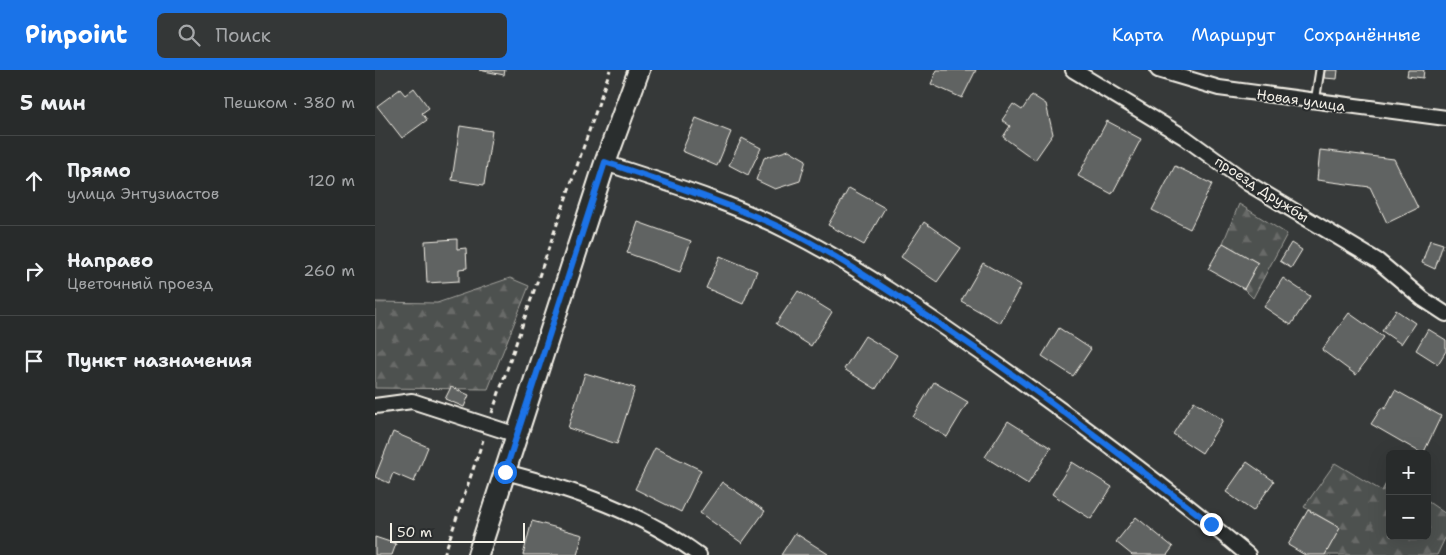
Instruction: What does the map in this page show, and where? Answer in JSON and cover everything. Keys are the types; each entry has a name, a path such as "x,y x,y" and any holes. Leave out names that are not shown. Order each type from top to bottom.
{"street":[{"path":"478,555 605,162 639,70"},
{"name":"проезд Дружбы","path":"1073,70 1184,137 1249,184 1378,261 1423,300 1446,314"},
{"name":"Новая улица","path":"1158,70 1219,88 1446,118"},
{"path":"605,162 695,192 787,230 860,272 944,327 1043,396 1248,555"},
{"path":"375,406 412,401 517,435"},
{"path":"505,472 562,486 622,511 687,546 699,555"}],"lane":[{"path":"1315,102 1320,70"}],"path":[{"path":"443,555 610,70"}],"green space":[{"path":"1239,204 1287,234 1253,298 1244,289 1258,263 1223,243"},
{"path":"510,278 529,286 488,389 375,388 375,302 437,303"},
{"path":"1335,463 1382,491 1386,484 1386,540 1431,540 1431,504 1446,514 1446,536 1437,555 1325,555 1340,528 1304,507"}],"building":[{"path":"479,70 505,70 504,75"},
{"path":"937,70 976,70 962,98 931,84"},
{"path":"1325,70 1338,70 1337,79 1324,78"},
{"path":"1408,70 1424,70 1423,78 1407,76"},
{"path":"414,88 429,108 422,113 427,120 402,138 377,106 400,89 405,95"},
{"path":"1032,95 1046,104 1053,134 1035,160 1003,137 1010,126 1002,120 1013,104 1022,110"},
{"path":"696,118 731,132 717,166 682,151"},
{"path":"1107,121 1141,139 1112,194 1078,176"},
{"path":"460,126 492,131 484,185 452,180"},
{"path":"742,138 761,148 748,175 729,165"},
{"path":"789,150 806,160 800,181 775,189 756,180 764,158"},
{"path":"1320,150 1394,159 1418,208 1387,223 1370,187 1317,180"},
{"path":"1175,166 1212,184 1190,229 1152,210"},
{"path":"849,188 885,208 864,245 828,225"},
{"path":"638,222 691,241 680,272 627,253"},
{"path":"924,222 961,248 937,282 901,257"},
{"path":"457,239 457,249 466,248 467,268 459,269 459,281 427,283 425,241"},
{"path":"1430,240 1443,244 1435,269 1422,263"},
{"path":"1223,243 1258,263 1244,289 1208,269"},
{"path":"1291,243 1302,250 1291,268 1280,261"},
{"path":"720,256 757,271 743,304 706,288"},
{"path":"983,263 1021,285 1000,323 961,301"},
{"path":"1283,278 1310,296 1291,325 1264,307"},
{"path":"798,291 832,312 811,346 776,324"},
{"path":"1396,310 1415,323 1401,344 1382,331"},
{"path":"1349,313 1383,337 1356,375 1322,350"},
{"path":"1059,328 1091,349 1073,376 1042,356"},
{"path":"1428,329 1446,340 1446,351 1438,364 1416,350"},
{"path":"865,336 897,355 876,389 844,369"},
{"path":"585,373 635,388 617,444 568,428"},
{"path":"934,382 968,402 947,437 913,417"},
{"path":"451,387 469,395 464,407 445,399"},
{"path":"1395,390 1441,416 1425,450 1416,450 1371,424 1382,407 1385,409"},
{"path":"1194,401 1223,420 1202,453 1173,434"},
{"path":"1008,421 1051,448 1028,484 985,457"},
{"path":"393,432 428,447 414,482 393,473 389,483 375,477"},
{"path":"655,448 701,470 681,512 635,489"},
{"path":"1072,462 1112,487 1091,519 1052,494"},
{"path":"1247,462 1274,481 1253,511 1226,492"},
{"path":"722,482 765,511 742,543 700,513"},
{"path":"1308,510 1340,528 1325,555 1305,555 1288,545"},
{"path":"1136,517 1173,547 1167,555 1132,555 1116,542"},
{"path":"532,521 583,535 577,555 523,555"},
{"path":"795,533 828,554 781,555"},
{"path":"375,537 396,544 392,555 375,555"}],"route":[{"path":"505,472 605,162 695,192 787,230 860,272 944,327 1043,396 1211,524"}]}
